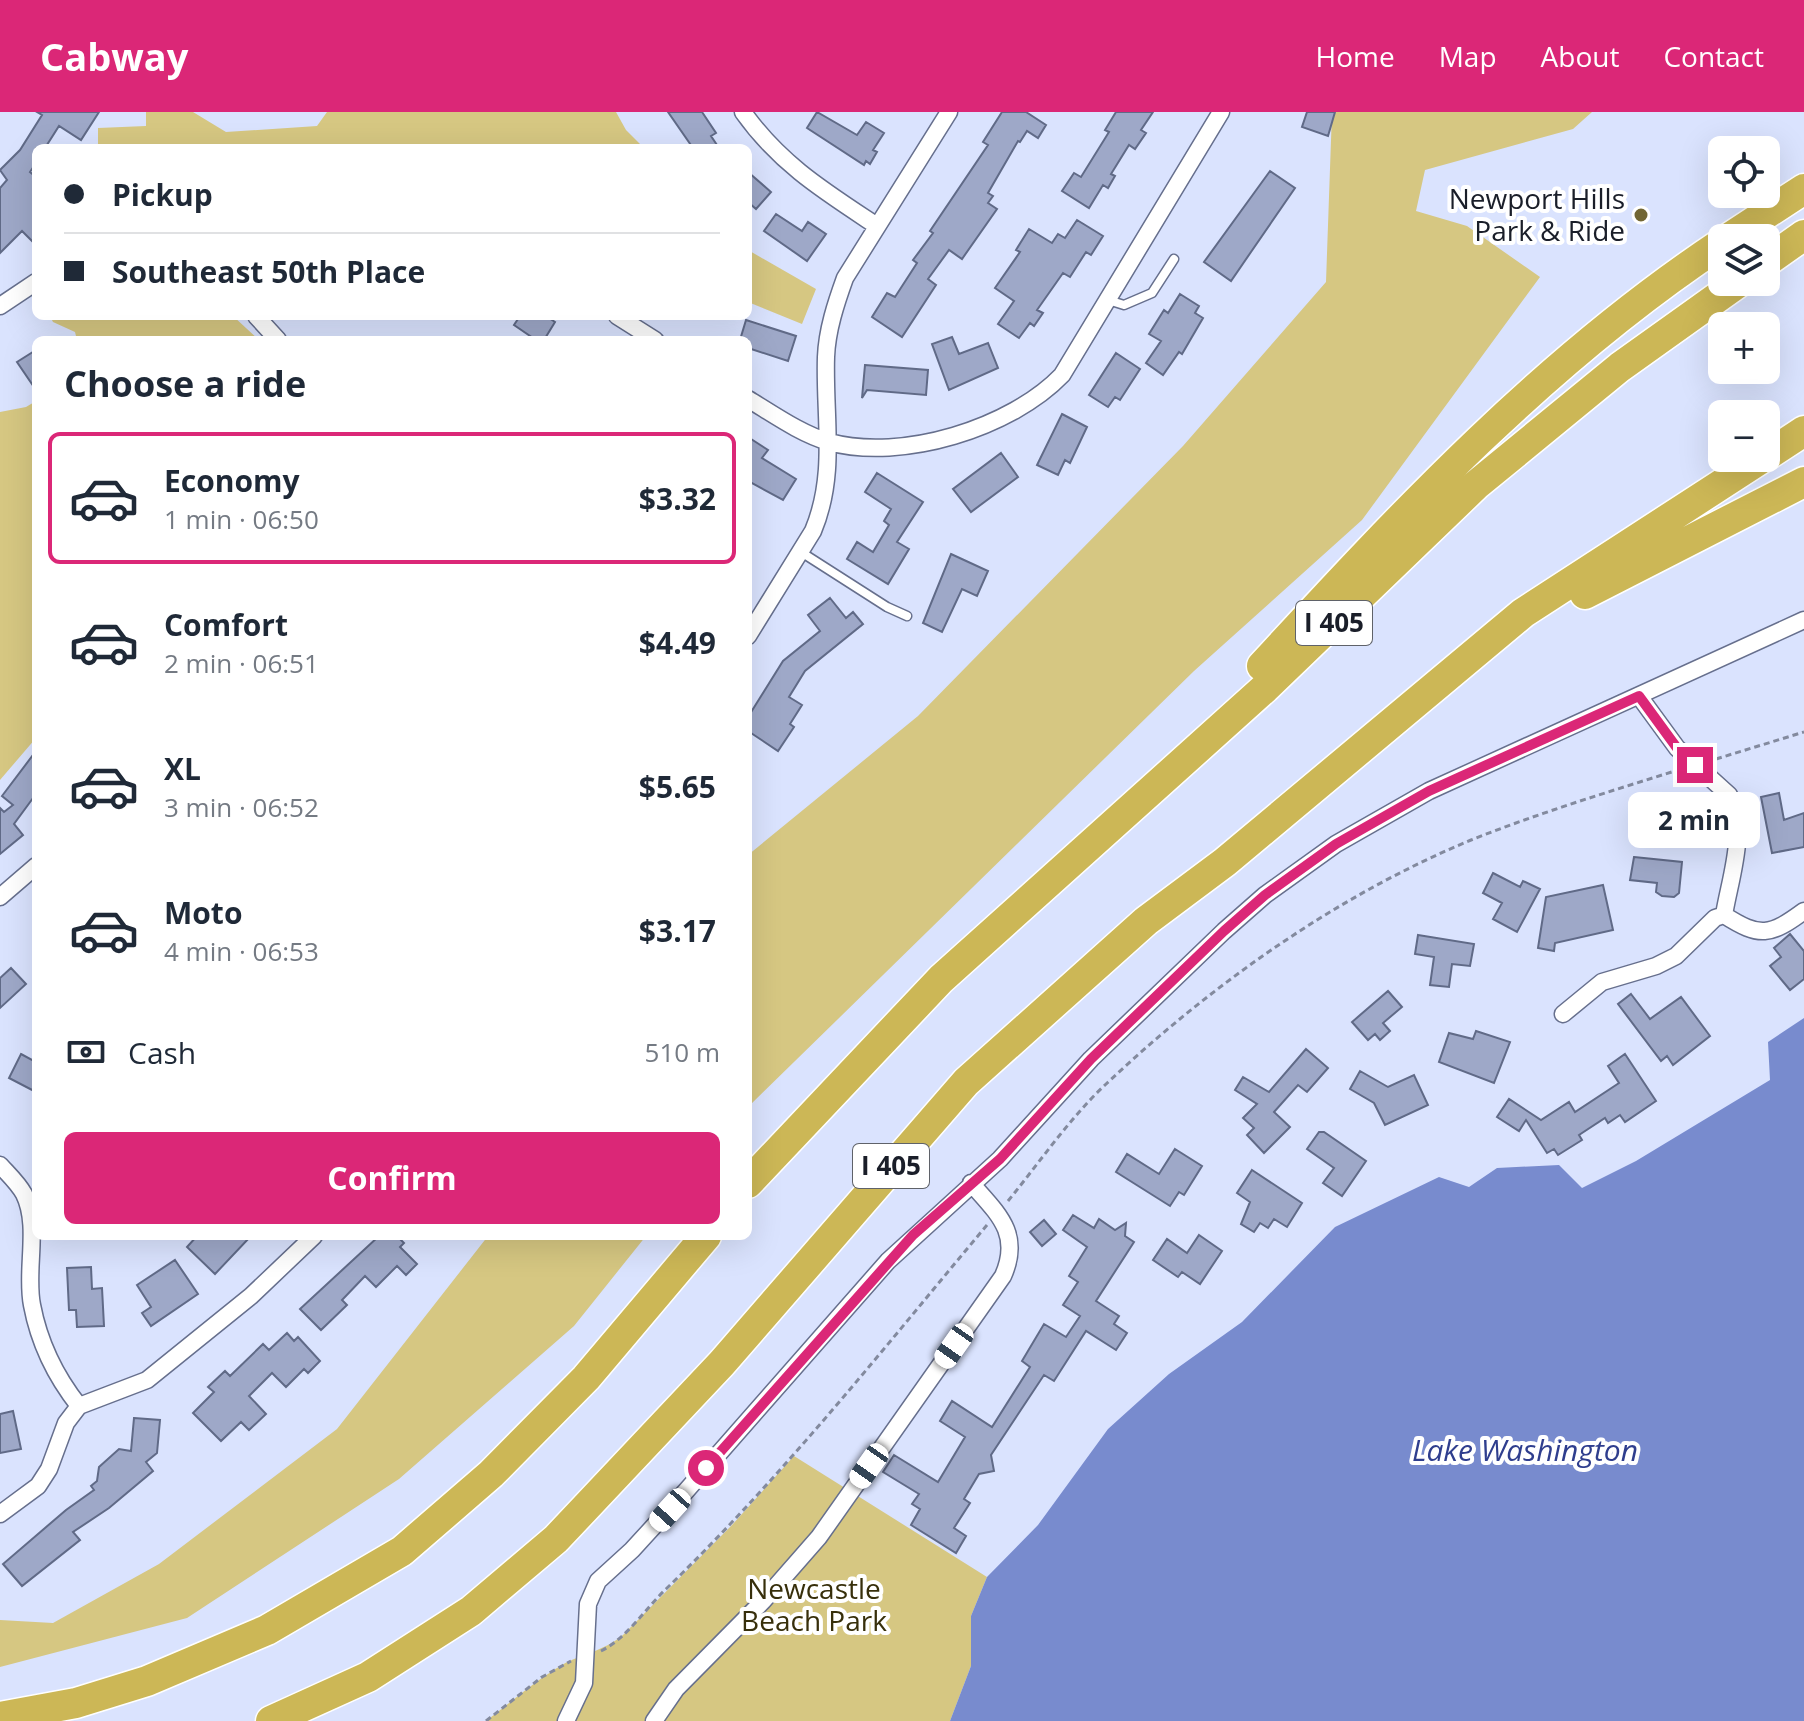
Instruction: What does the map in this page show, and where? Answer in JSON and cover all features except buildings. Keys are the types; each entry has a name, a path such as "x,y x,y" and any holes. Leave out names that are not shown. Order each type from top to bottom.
{"highway":[{"path":"1750,224 1804,189"},
{"path":"1780,252 1804,235"},
{"path":"941,979 980,918 1254,675 1368,550 1504,416 1571,353 1708,253"},
{"name":"I 405","path":"752,1179 941,979 1265,688 1476,485 1620,367 1719,296"},
{"name":"I 405","path":"1780,447 1804,431"},
{"name":"I 405","path":"271,1721 368,1677 471,1611 556,1539 722,1363 966,1082 1146,921 1225,862 1523,613 1741,472"},
{"path":"1523,613 1549,613 1804,482"},
{"path":"0,1717 76,1703 147,1681 267,1630 402,1551 491,1474 586,1378 703,1240"}],"street":[{"path":"743,112 768,146 794,170 877,226"},
{"path":"752,629 820,514 828,477 830,442 826,356 833,317 845,278 949,112"},
{"path":"752,401 830,442 881,447 939,440 969,432 1024,405 1048,390 1062,375 1221,112"},
{"path":"0,306 32,285"},
{"path":"260,320 274,336"},
{"path":"623,320 649,336"},
{"path":"566,1721 584,1683 588,1604 598,1581 670,1510 888,1261 1000,1159 1091,1059 1224,931 1277,886 1336,844 1429,791 1804,620"},
{"path":"1639,696 1677,748 1729,795 1738,817 1724,915"},
{"path":"0,897 32,869"},
{"path":"1724,915 1743,927 1765,933 1784,926 1804,911"},
{"path":"1563,1014 1602,982 1656,966 1676,956 1715,918 1724,915"},
{"path":"0,1165 25,1196 29,1217 31,1304 38,1328 53,1368 79,1406"},
{"path":"654,1721 676,1689 763,1601 819,1537 1008,1265 1009,1234 1004,1220 971,1183"},
{"path":"0,1514 38,1486 49,1469 66,1423 79,1406 147,1380 251,1296 310,1240"}],"lane":[{"path":"1107,299 1124,305 1152,293 1174,259"},
{"path":"800,551 887,607 907,616"}],"path":[{"path":"1005,1205 1103,1087 1239,973 1342,905 1470,841 1547,812 1804,732"},
{"path":"596,1653 623,1635 784,1468 991,1220"},
{"path":"486,1721 566,1662"}],"green space":[{"path":"146,112 193,112 226,132 317,126 327,112 616,112 626,130 640,144 98,144 98,128 146,126"},
{"path":"1332,112 1592,112 1573,129 1425,170 1416,211 1467,226 1540,277 1362,520 1194,671 752,1103 752,852 918,716 1183,446 1326,282"},
{"path":"752,252 816,289 802,324 752,304"},
{"path":"237,320 255,336 76,336 75,332 53,322"},
{"path":"32,403 32,743 0,780 0,412"},
{"path":"485,1240 643,1240 574,1326 399,1479 187,1618 0,1667 0,1620 53,1623 159,1564 337,1429"},
{"name":"Newcastle Beach Park","path":"794,1456 987,1577 971,1616 971,1666 950,1721 486,1721 552,1671 623,1635 732,1525"}],"water":[{"name":"Lake Washington","path":"1804,1018 1804,1721 950,1721 971,1666 971,1616 987,1577 1038,1525 1108,1429 1169,1374 1242,1322 1335,1227 1439,1177 1469,1187 1497,1168 1559,1165 1582,1188 1636,1161 1770,1080 1768,1042"}],"place":[{"name":"Newport Hills Park & Ride","path":"1641,215"}],"route":[{"path":"706,1468 913,1235 1000,1159 1091,1059 1224,931 1265,895 1336,844 1429,791 1639,696 1677,748 1695,765"}]}
